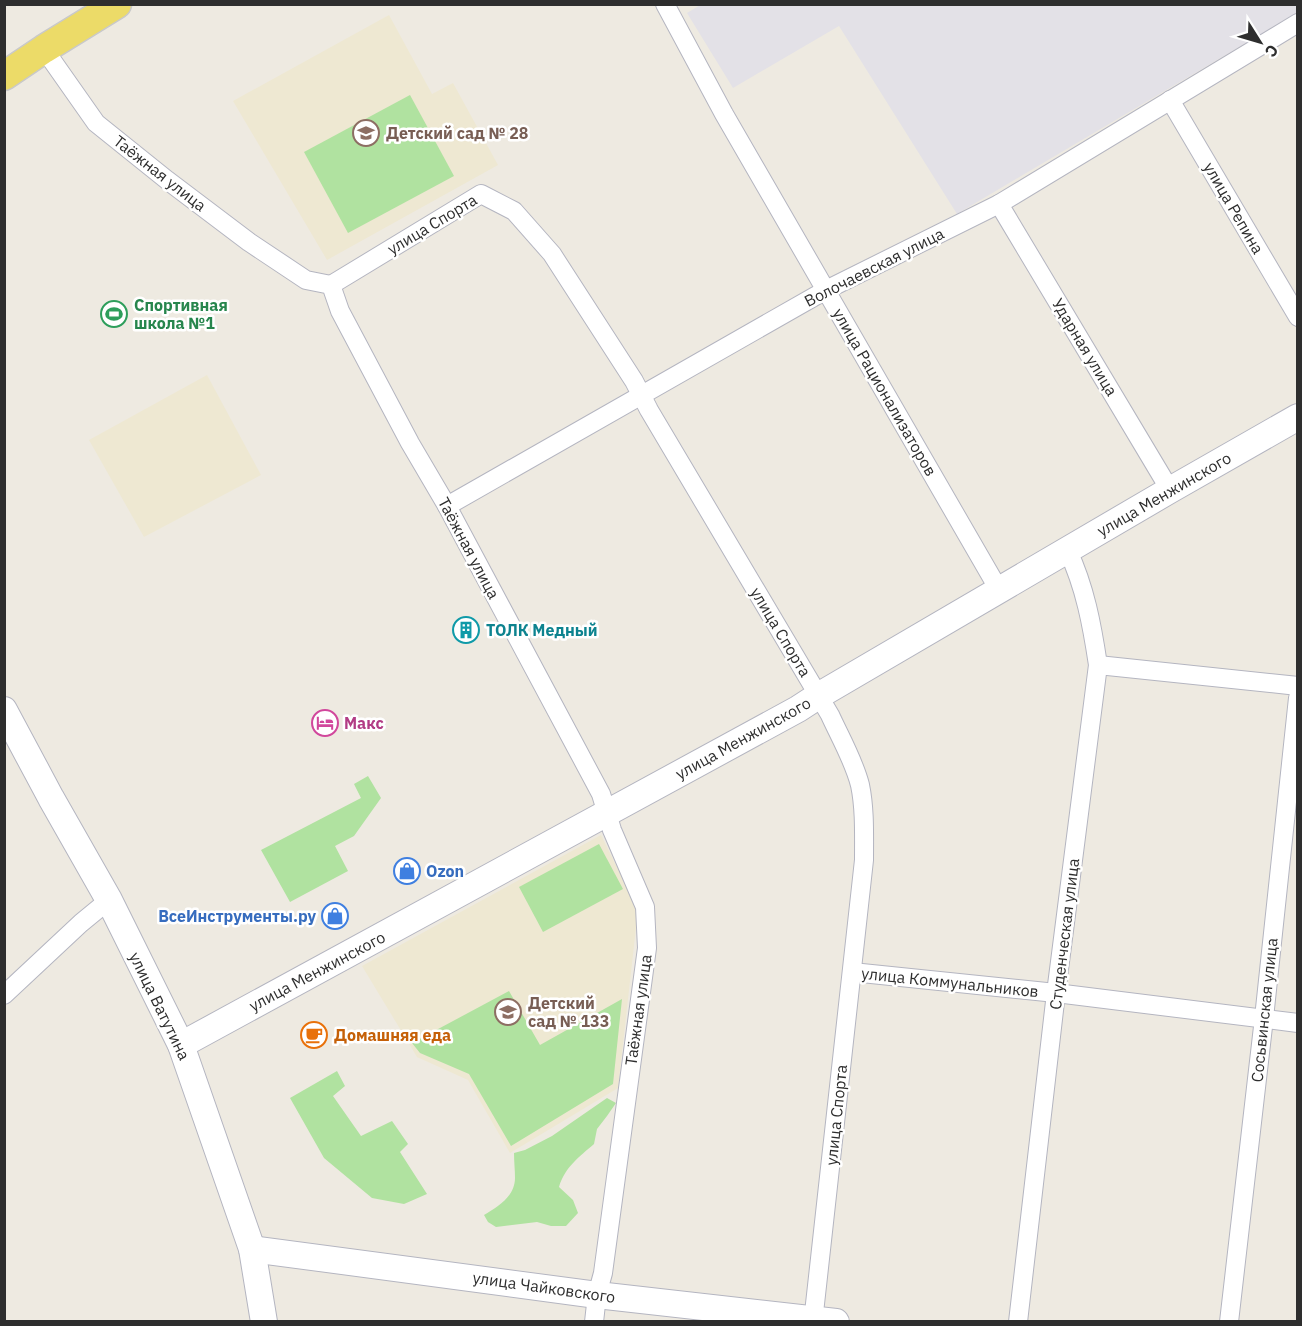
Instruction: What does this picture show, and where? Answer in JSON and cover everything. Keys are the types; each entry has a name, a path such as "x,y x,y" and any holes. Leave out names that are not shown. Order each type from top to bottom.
{"main road":[{"path":"4,76 117,4"}],"street":[{"name":"улица Рационализаторов","path":"664,4 724,114 999,590"},
{"name":"Волочаевская улица","path":"447,506 826,290 999,204 1298,23"},
{"name":"Таёжная улица","path":"44,49 96,123 249,242 306,280 331,285 340,311 410,443 447,506 601,794 612,830 645,907 647,948 603,1273 597,1295 594,1322"},
{"name":"улица Репина","path":"1170,100 1298,317"},
{"name":"улица Спорта","path":"331,285 481,194 514,211 552,254 634,381 830,715 847,750 860,784 864,860 821,1321"},
{"name":"Ударная улица","path":"999,204 1170,490"},
{"name":"улица Менжинского","path":"181,1044 798,709 1298,417"},
{"name":"Студенческая улица","path":"1018,1322 1056,993 1098,665 1092,621 1078,572 1068,551"},
{"path":"1098,665 1298,686"},
{"name":"Сосьвинская улица","path":"1229,1322 1298,698"},
{"name":"улица Ватутина","path":"4,710 109,900 181,1044 252,1249 264,1322"},
{"path":"4,995 109,900"},
{"name":"улица Коммунальников","path":"852,972 1056,993 1298,1023"},
{"name":"улица Чайковского","path":"252,1249 597,1295 821,1321"}],"shaded area":[{"path":"702,4 1297,4 1298,12 957,214 839,26 733,88 687,13"},
{"name":"Детский сад № 28","path":"389,15 432,94 453,83 498,165 327,260 233,101"},
{"path":"207,375 261,475 144,537 89,440"},
{"name":"Детский сад № 133","path":"601,835 638,910 618,1088 510,1153 468,1080 417,1057 362,966"}],"green space":[{"path":"410,95 454,176 348,233 304,152"},
{"path":"368,776 381,798 354,836 335,846 348,871 290,902 261,850 361,798 354,784"},
{"path":"599,844 623,889 543,932 519,887"},
{"path":"509,991 540,1045 622,999 613,1084 511,1146 469,1074 420,1053 412,1043"},
{"path":"337,1071 345,1086 333,1096 361,1136 392,1121 408,1144 400,1152 427,1194 404,1204 372,1198 324,1158 290,1098"},
{"path":"607,1098 616,1103 597,1129 594,1144 569,1168 559,1187 573,1200 578,1213 566,1226 551,1226 537,1222 496,1227 488,1222 484,1215 504,1201 512,1191 515,1178 514,1153 552,1136"}],"place":[{"name":"Детский сад № 28","path":"366,133"},
{"name":"Спортивная школа №1","path":"114,314"},
{"name":"ТОЛК Медный","path":"466,630"},
{"name":"Макс","path":"325,723"},
{"name":"Ozon","path":"407,871"},
{"name":"ВсеИнструменты.ру","path":"335,916"},
{"name":"Детский сад № 133","path":"508,1012"},
{"name":"Домашняя еда","path":"314,1035"}]}
